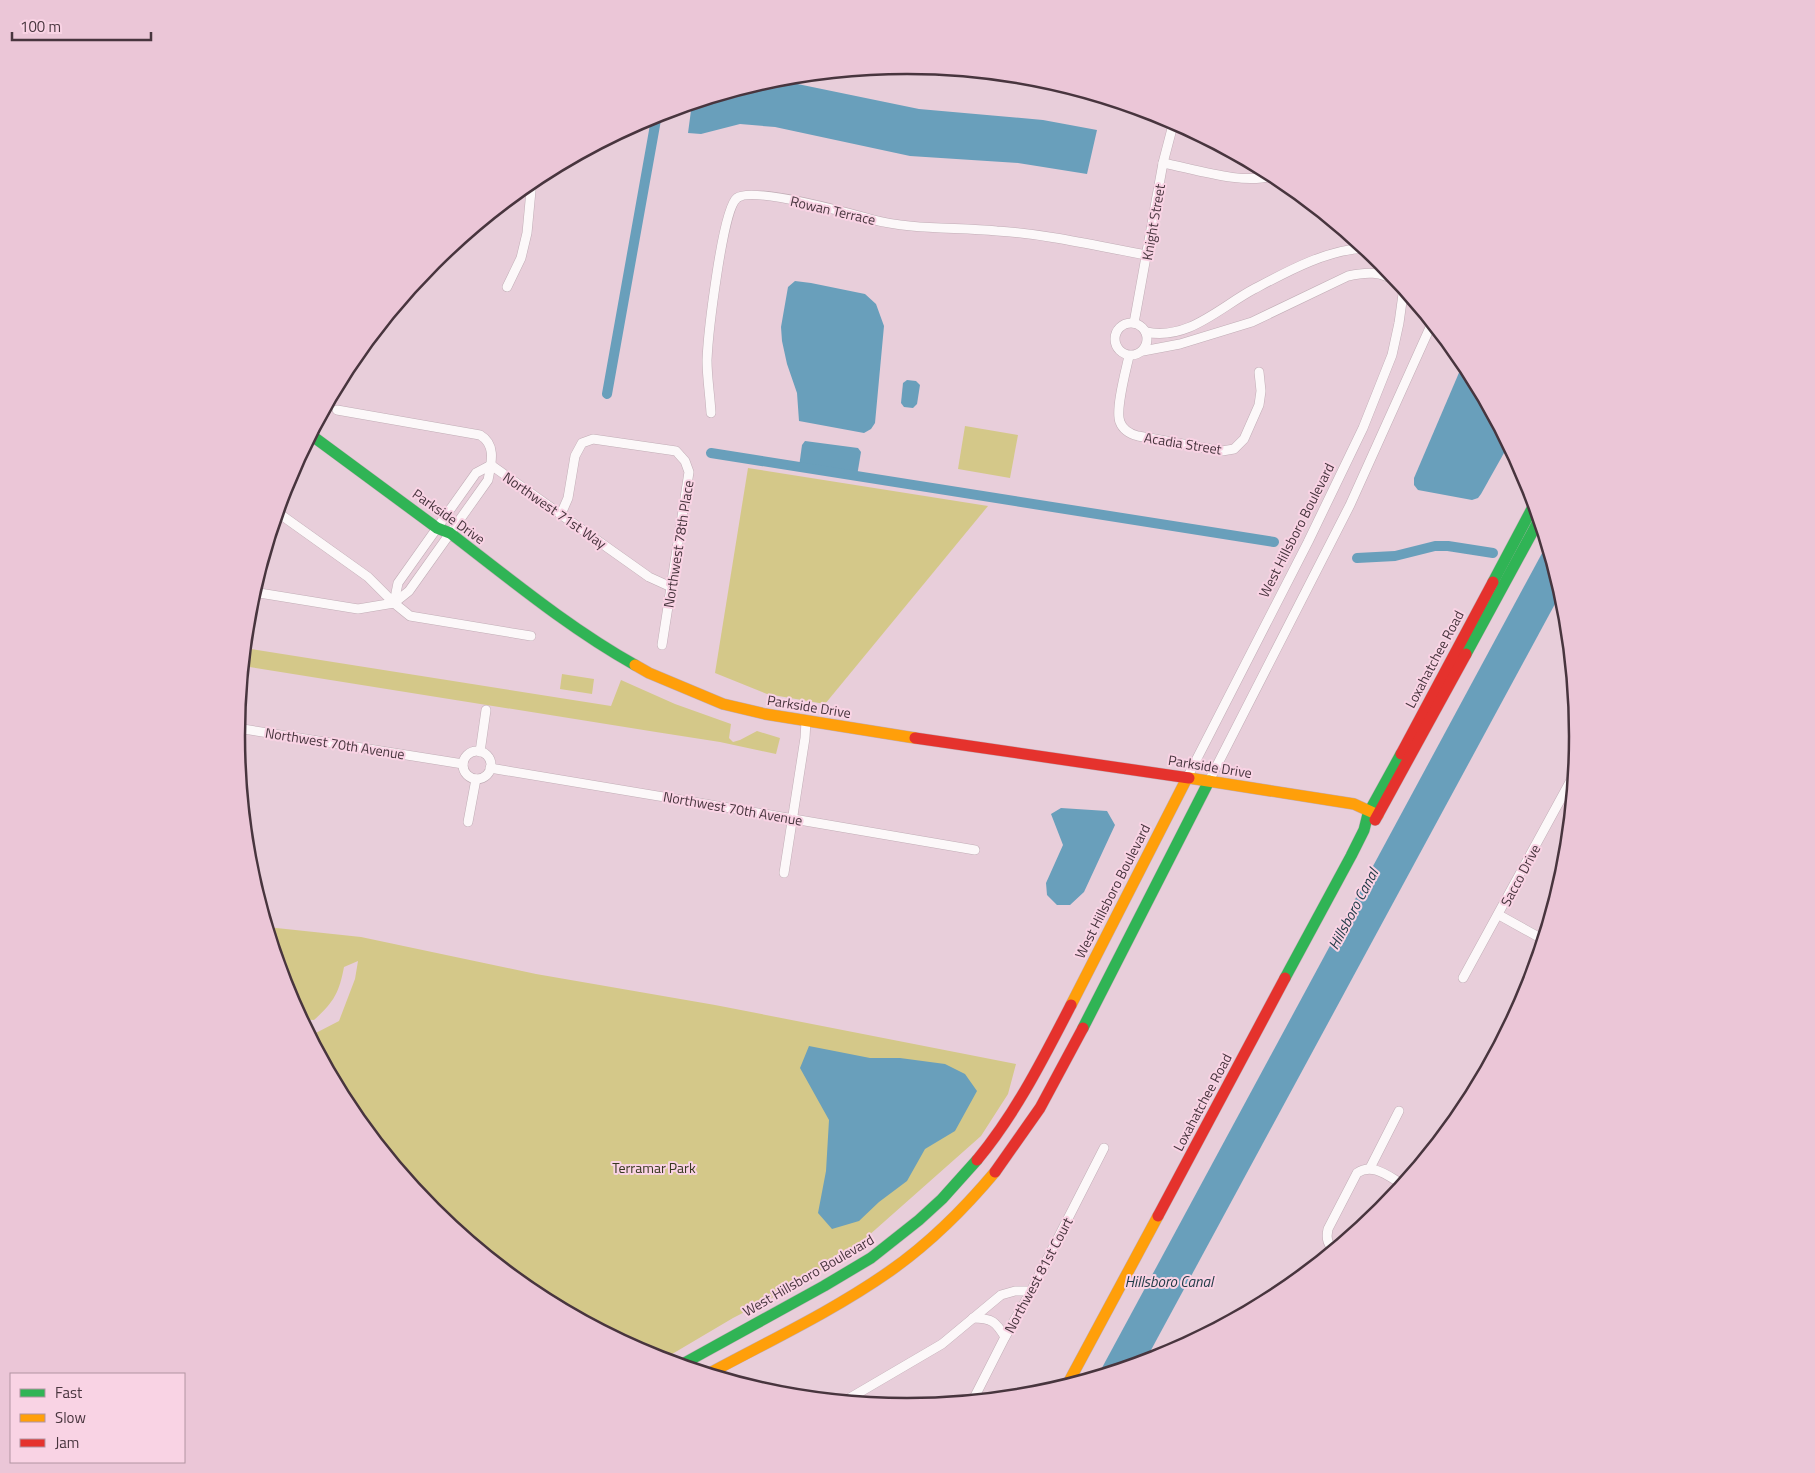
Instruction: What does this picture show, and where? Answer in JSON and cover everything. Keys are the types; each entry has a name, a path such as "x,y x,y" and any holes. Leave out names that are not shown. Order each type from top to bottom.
{"street":[{"name":"Knight Street","path":"1134,323 1163,163 1172,129"},
{"path":"1163,163 1242,179 1264,178"},
{"path":"507,287 521,258 530,215 531,191"},
{"name":"Rowan Terrace","path":"711,413 707,362 711,308 728,212 737,198 745,194 757,194 813,205 902,225 1030,234 1146,255"},
{"path":"1356,249 1331,253 1303,265 1255,288 1189,328 1166,334 1156,334 1146,332 1134,323 1122,326 1115,337 1118,349 1129,356 1143,351 1180,344 1252,322 1348,276 1362,273 1381,273"},
{"name":"West Hillsboro Boulevard","path":"687,1361 829,1284 870,1258 923,1216 972,1167 1014,1111 1034,1077 1308,542 1363,428 1392,355 1403,296"},
{"path":"715,1370 841,1301 890,1271 943,1228 994,1174 1030,1125 1056,1081 1342,522 1380,442 1429,329"},
{"path":"1143,351 1148,342 1146,332"},
{"name":"Acadia Street","path":"1129,356 1119,411 1120,420 1124,428 1129,433 1138,436 1222,451 1234,449 1244,439 1260,401 1260,372"},
{"name":"Northwest 71st Way","path":"337,410 480,435 487,439 492,447 491,465 649,577 671,587"},
{"name":"Parkside Drive","path":"316,438 437,528 450,533 606,649 650,673 723,704 806,721 1354,804 1374,813"},
{"name":"Northwest 78th Place","path":"561,514 568,498 575,456 582,443 594,439 676,451 685,461 689,472 662,646"},
{"path":"394,603 398,583 476,473 491,465"},
{"path":"260,593 358,608 394,603 410,591 418,580 488,480 491,465"},
{"path":"471,480 482,488"},
{"name":"Loxahatchee Road","path":"1374,813 1470,622 1531,511"},
{"path":"283,516 368,577 410,616 531,636"},
{"name":"Loxahatchee Road","path":"1070,1379 1364,830 1536,526"},
{"path":"407,571 418,580"},
{"path":"480,752 486,710"},
{"path":"784,873 806,721"},
{"name":"Northwest 70th Avenue","path":"245,729 463,764"},
{"path":"475,751 480,752 487,756 490,768 487,774 476,779 468,776 463,768 463,764 467,755 475,751"},
{"name":"Northwest 70th Avenue","path":"490,768 684,799 975,850"},
{"path":"468,822 476,779"},
{"name":"Sacco Drive","path":"1463,978 1569,785"},
{"path":"1499,915 1539,937"},
{"path":"1370,1168 1399,1111"},
{"name":"Northwest 81st Court","path":"975,1396 1104,1148"},
{"path":"1331,1246 1326,1236 1328,1229 1357,1173 1363,1169 1370,1168 1398,1182"},
{"path":"852,1397 942,1344 1001,1295 1015,1290 1031,1291"},
{"path":"973,1318 986,1318 998,1324 1005,1337"}],"green space":[{"path":"965,426 1018,435 1010,478 958,469"},
{"path":"748,468 988,506 825,704 767,694 715,673"},
{"path":"250,649 611,706 621,680 675,704 731,724 729,738 733,742 757,731 780,738 776,754 720,742 248,667"},
{"path":"562,674 594,679 592,694 560,689"},
{"name":"Terramar Park","path":"273,928 361,937 536,974 715,1005 1016,1064 1008,1094 981,1136 850,1252 801,1283 733,1318 670,1355 614,1331 576,1310 539,1288 504,1262 439,1205 382,1140 356,1105 315,1033 339,1021 355,979 358,961 344,967 335,996 314,1020 308,1020 295,990"}],"water":[{"path":"794,83 919,109 1043,120 1097,130 1087,174 1018,163 910,156 775,127 740,124 701,134 688,133 691,110 736,96"},
{"path":"795,281 865,294 876,304 884,326 875,423 871,429 864,433 799,421 797,393 787,364 781,327 788,287"},
{"path":"1460,370 1505,450 1481,494 1478,498 1472,500 1418,490 1414,485 1414,478"},
{"path":"907,380 916,381 920,385 917,404 913,408 904,407 901,403 903,383"},
{"path":"805,441 858,448 861,452 857,476 799,467 802,445"},
{"name":"Hillsboro Canal","path":"1544,550 1557,601 1149,1353 1101,1370"},
{"path":"1061,808 1107,811 1115,825 1084,892 1070,905 1057,905 1047,895 1046,883 1063,845 1051,814"},
{"path":"809,1046 870,1058 900,1058 945,1064 965,1074 977,1091 955,1131 925,1149 907,1181 879,1202 859,1221 832,1229 818,1213 826,1171 829,1120 800,1068"}],"waterway":[{"path":"607,394 655,124"},
{"path":"711,453 1274,542"},
{"path":"1357,558 1395,556 1435,546 1448,546 1493,553"}],"traffic: fast":[{"path":"316,438 437,528 450,533 563,619 635,665"},
{"path":"1493,582 1531,511"},
{"path":"1466,654 1536,526"},
{"path":"1285,978 1351,856 1364,830 1368,814 1401,754"},
{"path":"1083,1028 1209,781"},
{"path":"687,1361 871,1258 942,1199 977,1160"}],"traffic: slow":[{"path":"635,665 649,673 723,704 765,714 915,738"},
{"path":"1071,1005 1187,778"},
{"path":"1189,778 1354,804 1378,815"},
{"path":"715,1370 846,1299 890,1271 946,1225 995,1172"},
{"path":"1070,1379 1158,1216"}],"traffic: jam":[{"path":"1401,754 1493,582"},
{"path":"1375,820 1466,654"},
{"path":"915,738 1189,778"},
{"path":"1158,1216 1285,978"},
{"path":"977,1160 1016,1105 1071,1005"},
{"path":"995,1172 1040,1108 1083,1028"}]}
